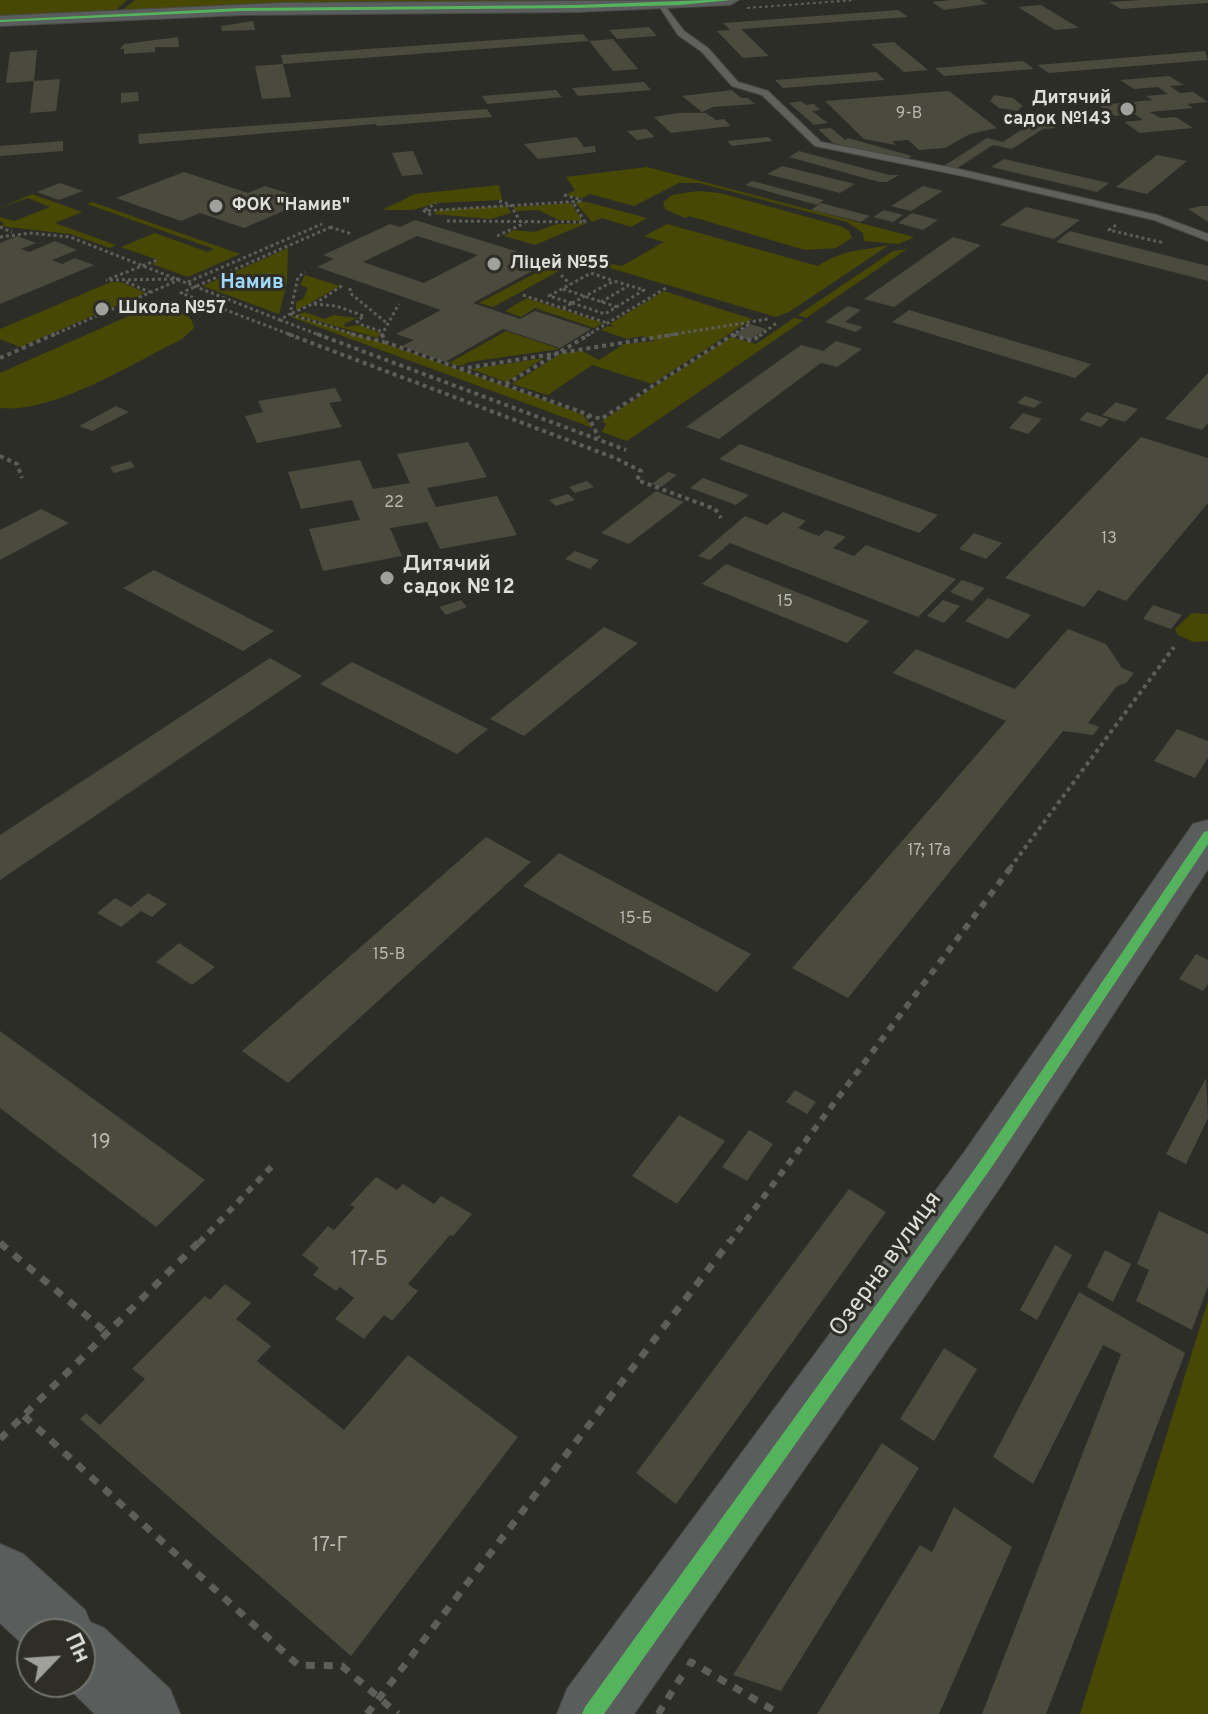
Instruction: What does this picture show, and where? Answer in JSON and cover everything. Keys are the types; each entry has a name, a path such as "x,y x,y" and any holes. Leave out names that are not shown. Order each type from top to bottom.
{"street":[{"path":"0,21 125,13 320,8 738,4"},
{"name":"Озерна вулиця","path":"592,1714 984,1167 1208,835"},
{"path":"0,1577 44,1618"},
{"path":"96,1667 145,1714"}],"lane":[{"path":"660,5 681,33 705,50 735,84 765,93 818,144 963,173 1157,218 1208,238"}],"path":[{"path":"738,4 855,0"},
{"path":"424,211 583,201 564,195"},
{"path":"512,204 518,199"},
{"path":"499,201 512,204"},
{"path":"447,221 585,222 572,201"},
{"path":"424,211 436,203"},
{"path":"512,204 520,221"},
{"path":"424,211 431,215"},
{"path":"312,220 352,234"},
{"path":"497,236 528,222"},
{"path":"188,282 322,224"},
{"path":"1116,224 1109,230 1165,243"},
{"path":"0,227 16,234"},
{"path":"331,227 181,293 615,458 641,471 637,480 715,509 721,518"},
{"path":"0,237 16,234 70,237 198,285 208,293 626,450"},
{"path":"157,260 106,280 181,279"},
{"path":"290,314 298,277 305,272"},
{"path":"591,273 644,290 605,314 549,296 570,284 591,273"},
{"path":"561,275 570,284"},
{"path":"0,358 181,279"},
{"path":"123,281 151,292"},
{"path":"563,308 614,281"},
{"path":"280,320 314,304 343,285"},
{"path":"601,302 629,285"},
{"path":"603,287 618,292"},
{"path":"350,288 350,293 388,324"},
{"path":"505,385 666,288"},
{"path":"562,289 617,307"},
{"path":"196,298 208,293"},
{"path":"523,295 609,323"},
{"path":"314,304 336,306 364,316 357,321 359,324 383,332"},
{"path":"385,342 383,332 399,304"},
{"path":"230,312 243,306"},
{"path":"241,316 255,311"},
{"path":"290,314 335,330 385,342 601,419 753,321"},
{"path":"605,314 609,323"},
{"path":"460,369 768,319"},
{"path":"731,335 752,341 778,322"},
{"path":"587,414 599,439"},
{"path":"0,456 17,464 22,478"},
{"path":"367,1714 845,1091 1174,647"},
{"path":"0,1439 273,1165"},
{"path":"0,1243 108,1334"},
{"path":"24,1416 298,1665 342,1666 398,1714"},
{"path":"658,1714 691,1662 780,1714"}],"shaded area":[{"path":"0,0 127,0 116,10 0,17"},
{"path":"135,0 688,0 122,10"},
{"path":"647,167 914,237 899,244 864,241 863,233 847,222 699,183 679,183 634,206 590,194 582,198 566,195 575,190 566,177"},
{"path":"499,185 502,200 436,203 413,210 382,210 415,194"},
{"path":"698,191 720,193 840,226 849,231 852,238 836,248 805,250 689,216 685,218 665,209 663,202 672,195"},
{"path":"32,194 82,212 55,223 116,245 110,248 70,234 0,226 5,224 0,217 14,221 50,207 28,198 0,208"},
{"path":"92,202 240,254 188,277 152,264 158,260 121,247 155,233 208,252 214,249 87,204"},
{"path":"575,202 587,202 647,218 631,227 602,218 592,222"},
{"path":"571,203 583,221 559,220 539,210 517,211 512,207"},
{"path":"507,206 511,213 491,219 433,214 439,210"},
{"path":"587,223 535,245 504,236 513,230 534,232 557,224"},
{"path":"667,224 818,266 844,253 889,245 789,312 776,317 569,256 622,266 664,242 644,236"},
{"path":"288,248 287,282 279,314 203,286"},
{"path":"907,249 806,318 798,315 893,251"},
{"path":"547,267 559,271 493,307 479,303"},
{"path":"305,275 340,286 296,311 296,302 303,299 308,288 300,285"},
{"path":"111,282 121,282 146,293 20,347 0,339 0,329"},
{"path":"664,291 752,319 652,384 592,365 548,395 512,384 562,353 582,351 599,360 624,344 655,341 643,336 627,339 601,330 614,327 610,324"},
{"path":"527,298 603,323 594,328 535,308 521,317 505,311"},
{"path":"155,311 185,314 194,328 182,339 68,395 21,408 0,408 0,373 131,315"},
{"path":"305,312 324,319 334,315 357,318 344,324 345,327 359,325 380,333 378,338 296,315"},
{"path":"291,317 383,343 547,401 583,415 593,428"},
{"path":"794,318 804,320 627,441 602,432 606,424 602,421 731,337 756,344"},
{"path":"506,331 560,349 469,362 460,366 449,363"},
{"path":"544,358 506,382 471,369"},
{"path":"1192,613 1208,614 1208,641 1194,642 1178,635 1175,629"},
{"path":"1208,1301 1208,1714 1080,1714"}],"building":[{"path":"981,0 987,4 944,10 932,2"},
{"path":"1208,0 1208,3 1121,9 1109,2"},
{"path":"1041,5 1079,28 1055,30 1018,7"},
{"path":"898,10 908,17 741,29 769,56 743,58 717,31 730,30 723,23"},
{"path":"253,21 255,30 222,31 221,26"},
{"path":"649,27 657,36 617,39 609,30"},
{"path":"583,34 589,41 283,64 281,55"},
{"path":"178,37 179,47 155,47 155,52 124,54 124,49 120,49 124,44"},
{"path":"613,39 638,69 613,71 589,41"},
{"path":"894,42 928,70 904,72 871,44"},
{"path":"37,50 34,81 6,83 10,52"},
{"path":"1205,51 1208,60 1049,73 1037,65"},
{"path":"1023,61 1034,69 944,76 935,68"},
{"path":"283,64 291,97 262,99 255,66"},
{"path":"876,72 885,80 783,88 775,80"},
{"path":"1169,76 1184,85 1170,86 1180,93 1193,92 1208,102 1187,104 1193,108 1150,112 1160,118 1176,117 1193,128 1140,133 1124,122 1143,120 1134,114 1115,116 1098,105 1153,100 1146,96 1168,94 1158,87 1134,89 1120,80"},
{"path":"60,79 56,111 30,113 34,81"},
{"path":"644,82 651,90 578,96 572,88"},
{"path":"556,90 562,97 487,104 482,96"},
{"path":"732,90 755,104 713,107 702,112 682,96"},
{"path":"949,91 997,128 970,134 945,148 919,150 908,140 892,141 896,145 864,139 825,101"},
{"path":"138,92 139,101 121,103 121,93"},
{"path":"994,95 1013,98 1023,106 1017,111 999,108 990,101"},
{"path":"801,101 806,105 814,104 820,110 812,111 828,123 814,125 789,103"},
{"path":"487,109 492,117 139,144 138,134"},
{"path":"706,113 716,120 724,119 731,126 671,133 654,117"},
{"path":"1046,123 1056,128 1043,129 1012,149 993,145 956,169 944,166 987,138 1003,142 1027,126"},
{"path":"831,128 845,140 848,138 912,156 905,160 833,143 818,129"},
{"path":"646,129 655,137 637,140 627,131"},
{"path":"577,137 584,147 595,146 596,152 538,159 524,144"},
{"path":"768,137 773,141 732,146 727,141"},
{"path":"63,141 63,151 0,156 0,146"},
{"path":"413,151 423,174 402,176 392,153"},
{"path":"799,151 899,175 887,182 879,182 789,157"},
{"path":"1157,155 1187,161 1147,194 1116,187"},
{"path":"1004,159 1109,183 1097,192 991,167"},
{"path":"782,166 855,184 840,193 767,174"},
{"name":"ФОК \"Намив\"","path":"184,172 248,193 265,186 309,200 244,228 200,213 181,221 116,198"},
{"path":"752,181 824,200 817,205 745,185"},
{"path":"60,183 83,191 59,200 37,192"},
{"path":"923,186 943,191 911,211 891,206"},
{"path":"821,203 870,216 861,222 811,210"},
{"path":"1208,206 1208,222 1188,209"},
{"path":"1026,207 1080,220 1054,239 1000,225"},
{"path":"884,210 903,215 893,222 873,217"},
{"path":"912,213 938,220 923,230 898,223"},
{"name":"Ліцей №55","path":"415,220 538,258 523,265 536,269 473,303 520,319 535,311 591,329 560,348 503,329 445,362 402,346 414,340 396,334 441,310 317,267 334,259 323,255 390,224 400,227","holes":["417,236 478,255 424,283 363,262"]},
{"path":"1070,231 1208,266 1208,281 1056,242"},
{"path":"17,236 36,243 21,249 29,252 55,241 77,250 52,260 62,264 75,258 94,265 0,304 0,243"},
{"path":"953,237 981,245 894,307 864,299"},
{"path":"848,306 861,310 845,322 863,327 856,332 825,322"},
{"path":"909,310 1091,364 1075,378 892,322"},
{"path":"750,324 766,329 749,340 734,335"},
{"path":"836,341 862,349 837,367 821,363 719,439 686,427 801,345 823,351"},
{"path":"1208,373 1208,423 1202,430 1165,419"},
{"path":"335,388 342,401 329,403 342,427 257,443 245,416 263,412 258,401"},
{"path":"1025,396 1042,402 1034,408 1017,403"},
{"path":"1116,402 1138,409 1125,422 1102,415"},
{"path":"116,406 129,412 92,431 79,426"},
{"path":"1087,412 1109,419 1101,427 1079,420"},
{"path":"1023,413 1042,419 1028,434 1009,428"},
{"path":"1141,437 1208,458 1208,503 1126,601 1098,590 1084,607 1005,578"},
{"path":"468,442 487,477 427,488 436,507 497,496 517,535 440,549 427,522 390,528 402,556 323,571 309,529 360,520 352,500 301,509 288,472 360,460 373,489 410,483 397,454"},
{"path":"740,444 938,515 919,533 719,459"},
{"path":"131,461 135,467 114,473 110,467"},
{"path":"668,472 677,475 661,487 652,484"},
{"path":"703,478 749,495 736,505 690,488"},
{"path":"587,481 594,487 575,493 569,487"},
{"path":"656,491 684,502 629,544 601,533"},
{"path":"568,494 575,500 556,506 549,500"},
{"path":"41,509 69,523 0,560 0,530"},
{"path":"783,512 806,521 798,528 819,536 826,530 846,537 833,548 854,556 866,545 956,579 918,617 730,543 710,560 698,556 745,516 767,525"},
{"path":"974,533 1002,543 986,559 959,549"},
{"path":"575,551 599,560 590,569 565,559"},
{"path":"726,564 869,621 847,643 702,584"},
{"path":"154,570 274,631 243,651 123,588"},
{"path":"962,580 985,588 972,601 950,592"},
{"path":"988,598 1031,615 1008,639 965,621"},
{"path":"461,600 467,607 446,615 439,607"},
{"path":"943,600 960,606 944,623 927,616"},
{"path":"1153,605 1182,615 1171,629 1143,619"},
{"path":"604,627 638,643 524,736 490,719"},
{"path":"1068,629 1106,644 1122,668 1134,673 1126,683 1117,686 1088,723 1099,727 1093,735 1063,731 848,998 792,968 1006,721 893,673 916,649 1015,689"},
{"path":"270,658 302,676 0,880 0,835"},
{"path":"352,662 488,729 457,754 320,684"},
{"path":"1177,729 1208,741 1208,758 1195,778 1154,761"},
{"path":"486,837 531,862 288,1083 242,1051"},
{"path":"559,853 751,954 717,992 523,886"},
{"path":"148,893 167,904 152,917 141,911 121,927 97,913 115,898 131,907"},
{"path":"179,943 215,967 192,985 156,962"},
{"path":"1196,954 1208,960 1208,984 1203,991 1179,979"},
{"path":"0,1031 205,1180 156,1227 0,1108"},
{"path":"1206,1078 1208,1118 1186,1164 1166,1154"},
{"path":"795,1090 816,1102 807,1114 786,1102"},
{"path":"679,1115 725,1141 677,1204 632,1176"},
{"path":"749,1130 773,1144 747,1181 722,1167"},
{"path":"376,1177 397,1190 403,1184 434,1204 441,1196 472,1214 408,1284 418,1291 392,1321 384,1315 364,1339 335,1319 354,1298 340,1287 336,1291 313,1275 319,1268 302,1255 328,1226 334,1230 355,1207 350,1205"},
{"path":"849,1189 886,1212 676,1504 636,1473"},
{"path":"1159,1211 1208,1234 1208,1286 1192,1330 1136,1301 1149,1270 1137,1264"},
{"path":"1055,1245 1072,1255 1037,1320 1020,1310"},
{"path":"1105,1250 1131,1264 1113,1302 1087,1287"},
{"path":"225,1284 251,1303 236,1319 271,1346 257,1361 344,1430 408,1355 518,1437 351,1656 80,1419 86,1413 100,1425 145,1379 132,1369 205,1296 210,1300"},
{"path":"1079,1292 1185,1353 1046,1714 982,1714 1121,1354 1103,1345 1033,1484 993,1457"},
{"path":"944,1348 977,1369 934,1441 900,1419"},
{"path":"882,1443 919,1468 781,1691 733,1675"},
{"path":"954,1507 1012,1547 939,1714 817,1714 920,1545 932,1552"}],"cycle path":[{"path":"0,21 242,9 577,6 730,0"},
{"path":"592,1714 984,1167 1208,835"}],"place":[{"name":"Дитячий садок №143","path":"1127,109"},
{"name":"ФОК \"Намив\"","path":"216,206"},
{"name":"Ліцей №55","path":"494,264"},
{"name":"Школа №57","path":"102,309"},
{"name":"Дитячий садок № 12","path":"387,578"}],"district":[{"name":"Намив","path":"252,284"}]}
